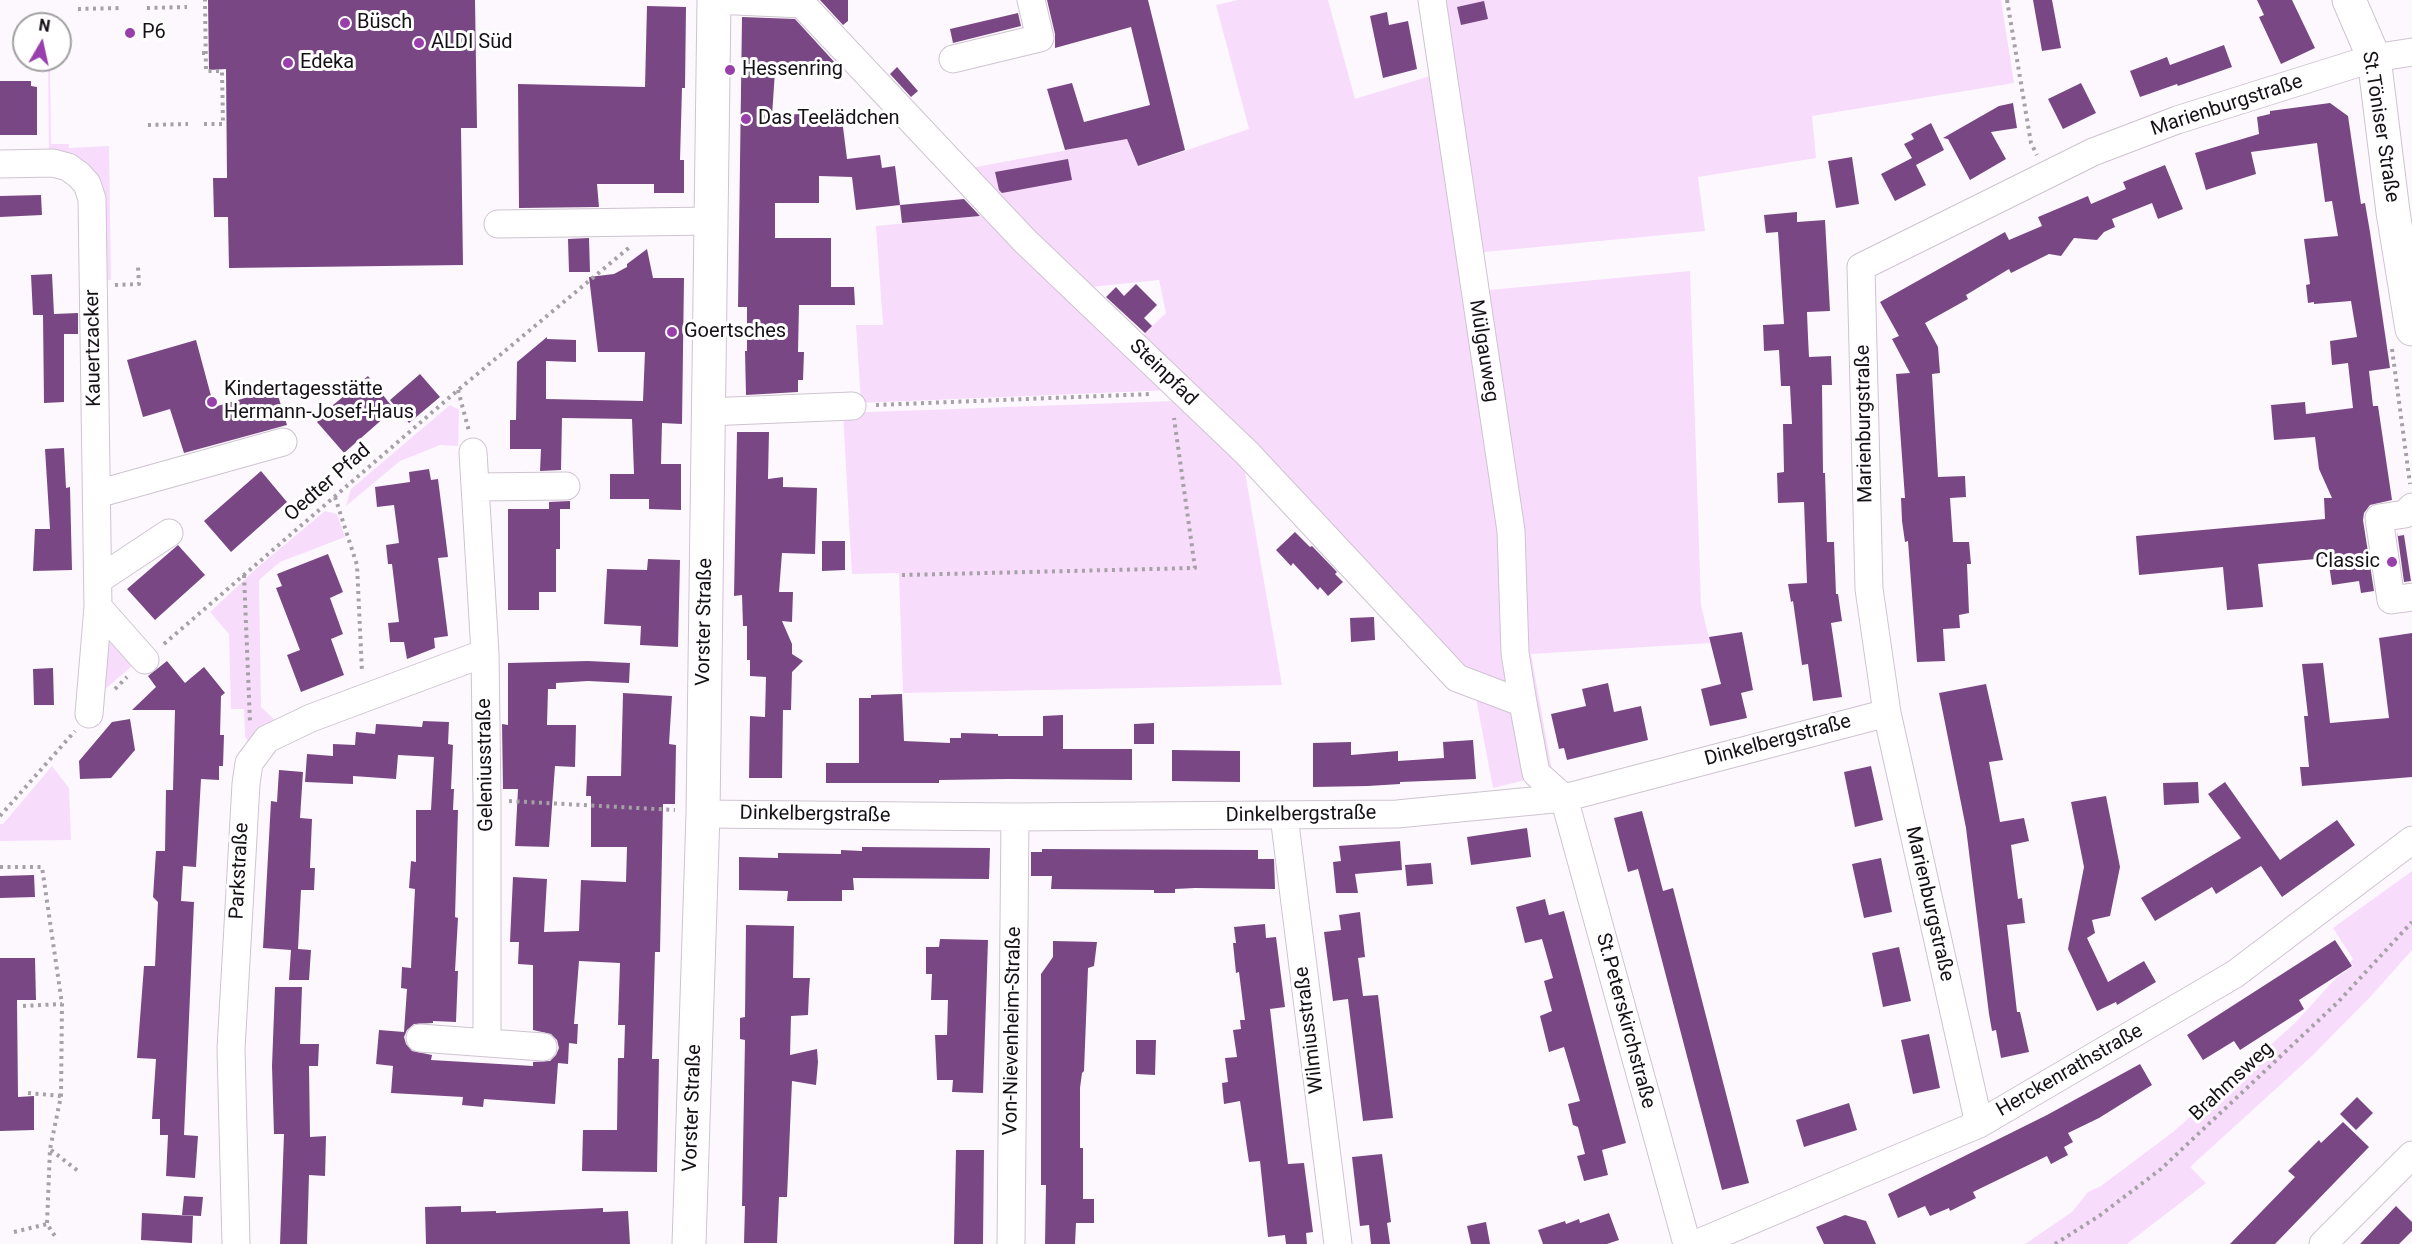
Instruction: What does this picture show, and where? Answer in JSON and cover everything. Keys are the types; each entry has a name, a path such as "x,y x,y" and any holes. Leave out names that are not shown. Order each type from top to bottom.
{"main road":[{"name":"Vorster Straße","path":"689,1244 703,814 714,0"},
{"name":"St.Töniser Straße","path":"2349,0 2374,57 2393,212 2412,329"}],"street":[{"name":"Steinpfad","path":"714,0 802,4 1024,240 1177,393 1247,453 1457,678 1523,703"},
{"path":"953,59 1040,38 1031,0"},
{"name":"Mülgauweg","path":"1432,0 1511,531 1515,652 1523,703"},
{"name":"Marienburgstraße","path":"1979,1124 1887,712 1869,590 1861,267 2093,153 2177,120 2374,57 2412,52"},
{"name":"Kauertzacker","path":"0,164 52,163 68,167 80,175 87,184 92,199 98,607 89,714"},
{"path":"498,224 711,220"},
{"path":"707,412 852,406"},
{"path":"97,494 283,442"},
{"name":"Geleniusstraße","path":"472,452 485,652 487,1043"},
{"path":"475,487 566,486"},
{"path":"2403,511 2379,518 2391,600 2409,598"},
{"path":"98,580 169,533"},
{"path":"98,607 145,660"},
{"name":"Parkstraße","path":"236,1244 231,1049 241,861 249,763 267,740 311,718 485,652"},
{"path":"1523,703 1536,773 1564,798"},
{"name":"Dinkelbergstraße","path":"703,814 1015,817 1398,814 1564,798 1887,712"},
{"name":"St.Peterskirchstraße","path":"1564,798 1687,1244"},
{"name":"Wilmiusstraße","path":"1284,816 1338,1244"},
{"name":"Von-Nievenheim-Straße","path":"1011,1244 1015,817"},
{"name":"Herckenrathstraße","path":"1696,1244 1979,1124 2235,974 2412,840"},
{"path":"420,1038 543,1047"},
{"path":"2323,1244 2412,1155"}],"path":[{"path":"204,124 224,124 222,71 206,72 203,7 205,0"},
{"path":"2007,0 2031,143 2047,175"},
{"path":"147,8 187,7"},
{"path":"78,9 123,8"},
{"path":"148,125 188,124"},
{"name":"Oedter Pfad","path":"0,816 89,714 145,660 458,390 632,246"},
{"path":"93,286 139,284 138,267"},
{"path":"458,390 466,415 472,452"},
{"path":"852,406 1177,393 1195,568 902,575"},
{"path":"335,497 357,566 363,698"},
{"path":"244,575 249,722 267,740"},
{"path":"487,800 670,809 703,814"},
{"path":"0,867 42,867 62,1004 61,1096 50,1149 48,1224 55,1236"},
{"name":"Brahmsweg","path":"2055,1244 2099,1216 2161,1169 2338,1002 2412,922"},
{"path":"23,1006 62,1004"},
{"path":"28,1093 61,1096"},
{"path":"50,1149 78,1170"},
{"path":"14,1232 48,1224"}],"shaded area":[{"path":"1238,0 1328,0 1355,99 1437,74 1503,532 1513,688 1461,676 1137,341 1166,313 1159,280 1081,288 965,169 1127,139 1138,167 1249,129 1216,5"},
{"path":"1438,0 2001,0 2014,83 1812,116 1816,158 1698,177 1705,231 1474,253"},
{"path":"48,72 50,72 51,144 69,144 69,148 109,146 111,280 106,280 100,203 49,157"},
{"path":"994,215 1172,390 861,403 856,325 883,325 876,226"},
{"path":"1690,271 1701,605 1710,643 1531,654 1553,776 1544,777 1479,291"},
{"path":"1174,401 1242,455 1282,685 903,693 899,573 852,574 843,413"},
{"path":"450,405 459,410 458,446 440,445 400,461 346,506 351,489"},
{"path":"325,511 337,514 345,537 280,562 259,580 261,707 277,722 249,742 245,737 244,709 231,709 229,634 210,612 259,566"},
{"path":"112,642 132,666 103,691 103,646"},
{"path":"1475,693 1513,704 1530,779 1493,788"},
{"path":"52,766 69,788 71,840 0,841 0,824 3,824"},
{"path":"2412,871 2412,950 2312,1056 2190,1167 2206,1183 2127,1244 2025,1244 2072,1212 2088,1192 2101,1186 2173,1132 2295,1023 2336,978 2353,966 2350,962 2353,959 2333,928"}],"building":[{"path":"208,0 475,0 477,128 461,128 463,265 229,268 228,217 214,217 213,178 227,178 226,69 209,70"},
{"path":"820,0 848,0 848,21 843,25"},
{"path":"1047,0 1148,0 1185,150 1138,166 1127,139 1065,150 1047,89 1072,83 1084,122 1150,105 1131,27 1055,48 1055,34"},
{"path":"2033,0 2052,0 2061,48 2042,51"},
{"path":"2257,0 2292,0 2315,48 2281,64 2259,17 2264,15"},
{"path":"1484,1 1488,19 1461,25 1457,7"},
{"path":"647,6 686,7 685,88 682,88 680,160 684,160 684,193 654,193 654,184 597,184 599,207 519,208 518,84 645,87"},
{"path":"1387,12 1389,25 1408,21 1417,69 1383,78 1370,16"},
{"path":"1018,13 1021,26 953,43 950,29"},
{"path":"742,17 795,19 838,66 775,71 772,116 841,111 847,159 880,155 882,168 895,166 900,205 856,210 852,177 819,176 819,203 775,203 775,238 831,238 831,287 854,287 855,305 799,305 798,352 804,352 803,380 798,380 798,392 746,395 747,307 738,307"},
{"path":"2224,45 2232,67 2140,97 2130,71 2167,57 2170,65"},
{"path":"897,67 918,91 911,97 890,74"},
{"path":"0,81 31,81 31,86 37,87 37,135 0,135"},
{"path":"2081,83 2096,113 2063,129 2048,99"},
{"path":"2013,103 2017,128 1991,132 2006,159 1970,180 1948,139 1943,138 1999,106"},
{"path":"2330,103 2348,116 2361,204 2365,203 2370,232 2390,368 2369,371 2373,406 2378,406 2392,500 2370,505 2364,513 2363,520 2374,591 2361,593 2359,581 2332,585 2328,558 2258,564 2263,607 2227,610 2223,567 2139,575 2136,536 2325,519 2324,498 2332,498 2319,469 2315,437 2274,440 2271,405 2305,402 2306,414 2353,408 2348,363 2332,365 2330,341 2357,337 2351,301 2308,303 2306,285 2310,284 2304,239 2338,236 2332,201 2325,202 2317,143 2251,152 2256,174 2206,190 2195,153 2259,134 2257,117 2270,114 2270,111"},
{"path":"1931,123 1944,150 1916,165 1926,185 1895,201 1881,174 1912,158 1904,144 1914,139 1911,134"},
{"path":"1852,157 1859,204 1836,208 1828,161"},
{"path":"1068,159 1072,180 1002,193 999,190 995,172"},
{"path":"2165,165 2183,209 2158,219 2152,203 2112,219 2115,227 2104,232 2097,240 2074,238 2061,256 2049,254 2011,273 2009,269 1966,295 1968,299 1925,323 1938,347 1940,373 1932,374 1938,477 1965,476 1966,497 1950,498 1953,542 1969,542 1971,564 1967,564 1969,613 1959,615 1960,628 1943,629 1945,661 1917,662 1908,541 1905,542 1902,521 1901,498 1905,498 1896,374 1910,373 1892,339 1899,336 1880,302 2005,232 2009,240 2042,226 2038,217 2088,196 2091,204 2126,189 2123,182"},
{"path":"41,195 42,215 0,217 0,196"},
{"path":"964,199 980,216 902,223 900,205"},
{"path":"1797,212 1797,222 1825,220 1830,311 1807,312 1808,337 1809,357 1831,356 1832,385 1822,385 1823,473 1825,473 1827,542 1834,542 1836,594 1838,594 1842,621 1831,623 1842,697 1813,701 1808,664 1802,665 1793,601 1791,602 1788,584 1807,583 1804,502 1778,503 1777,473 1784,472 1783,424 1792,424 1790,386 1781,386 1779,350 1764,351 1763,325 1784,324 1778,232 1766,233 1764,215"},
{"path":"589,238 590,272 569,272 568,239"},
{"path":"647,249 653,278 684,278 682,424 662,423 661,464 681,464 681,510 649,509 649,499 610,499 610,474 634,474 632,419 562,418 561,470 540,471 541,449 510,449 510,420 516,420 517,362 547,337 547,339 576,340 576,362 546,361 546,399 643,401 645,352 598,352 589,277 614,274 627,267 627,264"},
{"path":"52,274 54,314 78,313 78,334 64,334 64,402 44,403 43,315 33,315 31,275"},
{"path":"1136,284 1157,305 1144,318 1152,326 1145,333 1106,297 1116,287 1124,296"},
{"path":"196,340 214,407 276,389 287,425 184,453 170,409 143,417 127,360"},
{"path":"420,374 440,397 409,423 390,400"},
{"path":"368,376 394,409 344,453 317,422 326,414 321,415"},
{"path":"737,432 769,432 768,479 783,477 783,487 817,488 815,554 782,553 779,592 793,592 792,622 782,621 792,644 792,654 803,661 792,672 791,710 783,710 782,778 749,778 750,716 765,717 766,677 750,676 750,660 747,660 747,626 743,626 742,595 734,596"},
{"path":"64,448 66,488 70,487 72,570 33,571 35,529 50,529 45,449"},
{"path":"429,469 431,480 438,479 448,557 438,558 448,636 434,638 435,648 407,659 404,642 390,642 388,623 399,622 392,564 388,564 386,545 399,543 394,505 377,507 375,487 410,482 409,472"},
{"path":"261,471 287,502 231,552 204,521"},
{"path":"570,501 570,509 560,509 560,549 556,549 556,592 539,592 539,610 508,610 508,509 549,509 549,502"},
{"path":"2397,531 2398,536 2404,535 2411,581 2404,582"},
{"path":"1295,532 1337,572 1335,574 1343,582 1328,596 1320,587 1318,590 1293,563 1291,566 1276,550"},
{"path":"822,541 845,541 845,570 822,571"},
{"path":"178,545 205,575 155,620 127,589"},
{"path":"328,554 343,592 330,598 343,634 331,639 344,675 301,692 287,655 300,650 276,588 282,586 277,574"},
{"path":"648,559 680,560 678,647 640,645 641,626 604,624 607,569 647,570"},
{"path":"1374,617 1375,640 1351,642 1350,618"},
{"path":"1742,632 1753,690 1741,693 1747,718 1710,726 1701,689 1721,684 1709,637"},
{"path":"2412,633 2412,777 2302,786 2300,767 2309,767 2304,716 2308,716 2302,664 2323,663 2330,723 2389,718 2379,638"},
{"path":"167,661 185,683 204,667 225,693 221,696 220,735 224,735 223,766 219,766 219,780 201,779 196,867 183,866 181,901 194,902 184,1135 198,1136 195,1178 166,1176 168,1135 160,1135 160,1119 152,1119 156,1059 137,1058 144,966 155,966 158,902 153,897 156,851 165,851 166,790 173,790 175,710 132,710 156,687 148,676"},
{"path":"588,661 630,663 629,683 588,681 556,683 556,689 548,689 547,725 576,725 575,767 555,766 549,847 515,846 518,789 503,789 502,724 508,725 508,663"},
{"path":"53,668 54,705 34,705 33,669"},
{"path":"1608,683 1614,712 1641,706 1648,740 1567,760 1564,748 1559,749 1551,714 1586,706 1582,689"},
{"path":"1986,684 2003,760 1989,762 2000,822 2024,818 2029,841 2011,845 2018,899 2022,898 2025,923 2007,925 2017,1012 2020,1012 2029,1052 2001,1058 1996,1030 1992,1031 1989,1014 1966,828 1939,693"},
{"path":"623,693 672,696 669,744 676,745 675,804 663,804 660,952 655,952 652,1059 659,1059 657,1172 582,1171 583,1130 617,1130 618,1058 624,1058 625,1025 618,1025 620,963 579,961 574,1024 578,1024 577,1044 569,1043 568,1064 558,1063 555,1104 484,1099 483,1107 462,1105 463,1097 391,1093 393,1066 376,1064 379,1030 404,1032 407,989 401,988 402,967 411,968 415,889 409,888 411,861 416,862 416,810 431,810 434,757 398,755 396,779 353,776 353,784 305,782 307,754 333,756 333,744 355,745 356,732 375,734 376,724 422,727 423,721 449,722 448,744 453,745 451,789 454,789 453,810 458,810 455,917 458,918 455,971 458,971 456,1022 433,1021 433,1023 414,1024 407,1030 404,1037 412,1051 432,1055 431,1060 533,1066 533,1062 550,1061 559,1048 557,1040 551,1034 533,1030 533,965 518,964 519,942 510,942 513,877 547,879 544,932 579,931 581,880 626,882 627,847 591,847 591,796 586,796 587,776 621,776"},
{"path":"902,694 904,741 950,743 950,738 961,738 961,733 1043,736 1043,716 1063,715 1063,749 1132,749 1132,780 1008,779 939,780 939,783 826,783 826,763 859,763 859,698 871,698 871,695"},
{"path":"130,719 135,750 111,778 80,779 79,761 112,722"},
{"path":"1154,723 1154,744 1134,744 1134,724"},
{"path":"1473,740 1476,779 1313,787 1313,743 1351,742 1351,755 1398,751 1398,761 1444,758 1443,742"},
{"path":"1172,750 1240,751 1240,782 1172,781"},
{"path":"1871,766 1883,820 1855,827 1844,772"},
{"path":"279,770 303,772 300,818 312,819 310,868 315,868 314,890 301,890 298,949 311,950 309,980 289,980 291,950 263,948 271,801 277,802"},
{"path":"2198,782 2199,803 2164,805 2163,783"},
{"path":"2225,782 2280,860 2337,820 2355,845 2282,897 2261,866 2216,894 2212,887 2155,921 2141,898 2241,838 2208,794"},
{"path":"2106,796 2120,867 2110,916 2092,920 2095,933 2087,938 2108,982 2144,961 2156,982 2117,1005 2116,1002 2097,1011 2068,949 2084,867 2071,802"},
{"path":"1642,811 1663,891 1673,888 1749,1183 1722,1190 1638,869 1628,872 1614,818"},
{"path":"1527,828 1531,857 1471,865 1467,837"},
{"path":"1400,841 1402,870 1355,874 1358,893 1336,893 1333,862 1341,861 1339,846"},
{"path":"862,847 990,848 989,879 853,878 854,890 842,890 842,901 787,901 788,891 739,890 739,857 778,858 778,853 841,854 841,850 862,851"},
{"path":"1042,849 1258,850 1258,859 1274,859 1275,889 1195,888 1175,889 1175,893 1154,893 1154,890 1051,889 1052,876 1031,876 1031,852 1042,852"},
{"path":"1881,858 1892,912 1864,918 1852,864"},
{"path":"1431,863 1433,884 1407,886 1405,865"},
{"path":"34,875 35,897 0,898 0,876"},
{"path":"1545,899 1549,915 1564,911 1626,1143 1602,1150 1608,1175 1584,1181 1577,1156 1585,1154 1578,1127 1573,1125 1568,1104 1580,1101 1564,1047 1549,1052 1540,1016 1552,1011 1544,981 1553,978 1542,939 1525,943 1516,907"},
{"path":"1360,912 1365,957 1358,958 1363,996 1378,995 1393,1118 1363,1121 1348,999 1333,1001 1324,932 1341,930 1339,915"},
{"path":"1265,924 1266,938 1276,937 1285,1007 1270,1009 1288,1164 1304,1163 1313,1232 1306,1233 1307,1244 1286,1244 1285,1235 1268,1237 1260,1161 1249,1162 1240,1101 1224,1104 1222,1083 1228,1082 1225,1058 1237,1057 1233,1030 1241,1029 1240,1020 1245,1020 1239,972 1236,973 1234,927"},
{"path":"746,925 794,926 793,978 810,978 808,1015 791,1016 790,1055 817,1049 816,1085 792,1081 787,1197 779,1197 777,1243 744,1243 745,1206 742,1206 745,1040 740,1039 740,1018 745,1017"},
{"path":"940,939 988,940 983,1093 952,1092 953,1080 937,1080 935,1035 947,1035 948,1000 931,1000 932,974 926,974 926,947 939,947"},
{"path":"2335,940 2352,966 2299,1000 2304,1009 2240,1050 2234,1041 2203,1060 2187,1035"},
{"path":"1053,941 1097,942 1094,966 1088,968 1084,1071 1080,1088 1083,1199 1094,1199 1094,1223 1076,1223 1075,1244 1045,1244 1046,1185 1041,1185 1041,974 1053,957"},
{"path":"1899,947 1911,1001 1883,1007 1872,953"},
{"path":"0,958 35,958 36,1000 17,1000 18,1097 34,1096 34,1130 0,1131"},
{"path":"275,987 302,987 300,1044 319,1044 318,1066 309,1066 310,1137 326,1136 325,1176 309,1175 307,1244 280,1244 284,1134 274,1134 272,1066"},
{"path":"1929,1034 1940,1088 1913,1094 1901,1040"},
{"path":"1136,1040 1156,1040 1155,1075 1136,1074"},
{"path":"2140,1064 2152,1085 2099,1118 2068,1133 2073,1142 2064,1147 2068,1155 2051,1164 2047,1156 1973,1192 1976,1198 1950,1211 1949,1208 1930,1216 1925,1206 1898,1218 1888,1194 2047,1115"},
{"path":"2357,1097 2373,1113 2356,1130 2340,1114"},
{"path":"1849,1103 1857,1130 1804,1147 1796,1120"},
{"path":"2343,1122 2369,1147 2275,1244 2230,1244 2295,1177 2288,1171 2319,1140 2321,1143"},
{"path":"956,1150 984,1150 983,1244 954,1244"},
{"path":"1382,1154 1391,1222 1387,1223 1390,1244 1371,1244 1369,1225 1360,1226 1352,1157"},
{"path":"184,1196 203,1197 201,1216 182,1215"},
{"path":"461,1206 461,1212 496,1211 496,1213 603,1208 603,1212 628,1211 630,1244 426,1244 425,1207"},
{"path":"2396,1206 2412,1222 2412,1231 2399,1244 2360,1244"},
{"path":"142,1213 193,1216 192,1243 141,1240"},
{"path":"1609,1213 1619,1240 1607,1244 1543,1244 1538,1230 1565,1221 1566,1224 1579,1219 1580,1223"},
{"path":"1845,1215 1866,1221 1876,1244 1824,1244 1816,1227"},
{"path":"1486,1222 1490,1244 1471,1244 1467,1226"}],"place":[{"name":"Büsch","path":"345,23"},
{"name":"P6","path":"130,33"},
{"name":"ALDI Süd","path":"419,43"},
{"name":"Edeka","path":"288,63"},
{"name":"Hessenring","path":"730,70"},
{"name":"Das Teelädchen","path":"746,119"},
{"name":"Goertsches","path":"672,332"},
{"name":"Kindertagesstätte Hermann-Josef-Haus","path":"212,402"},
{"name":"Classic","path":"2392,562"}]}
